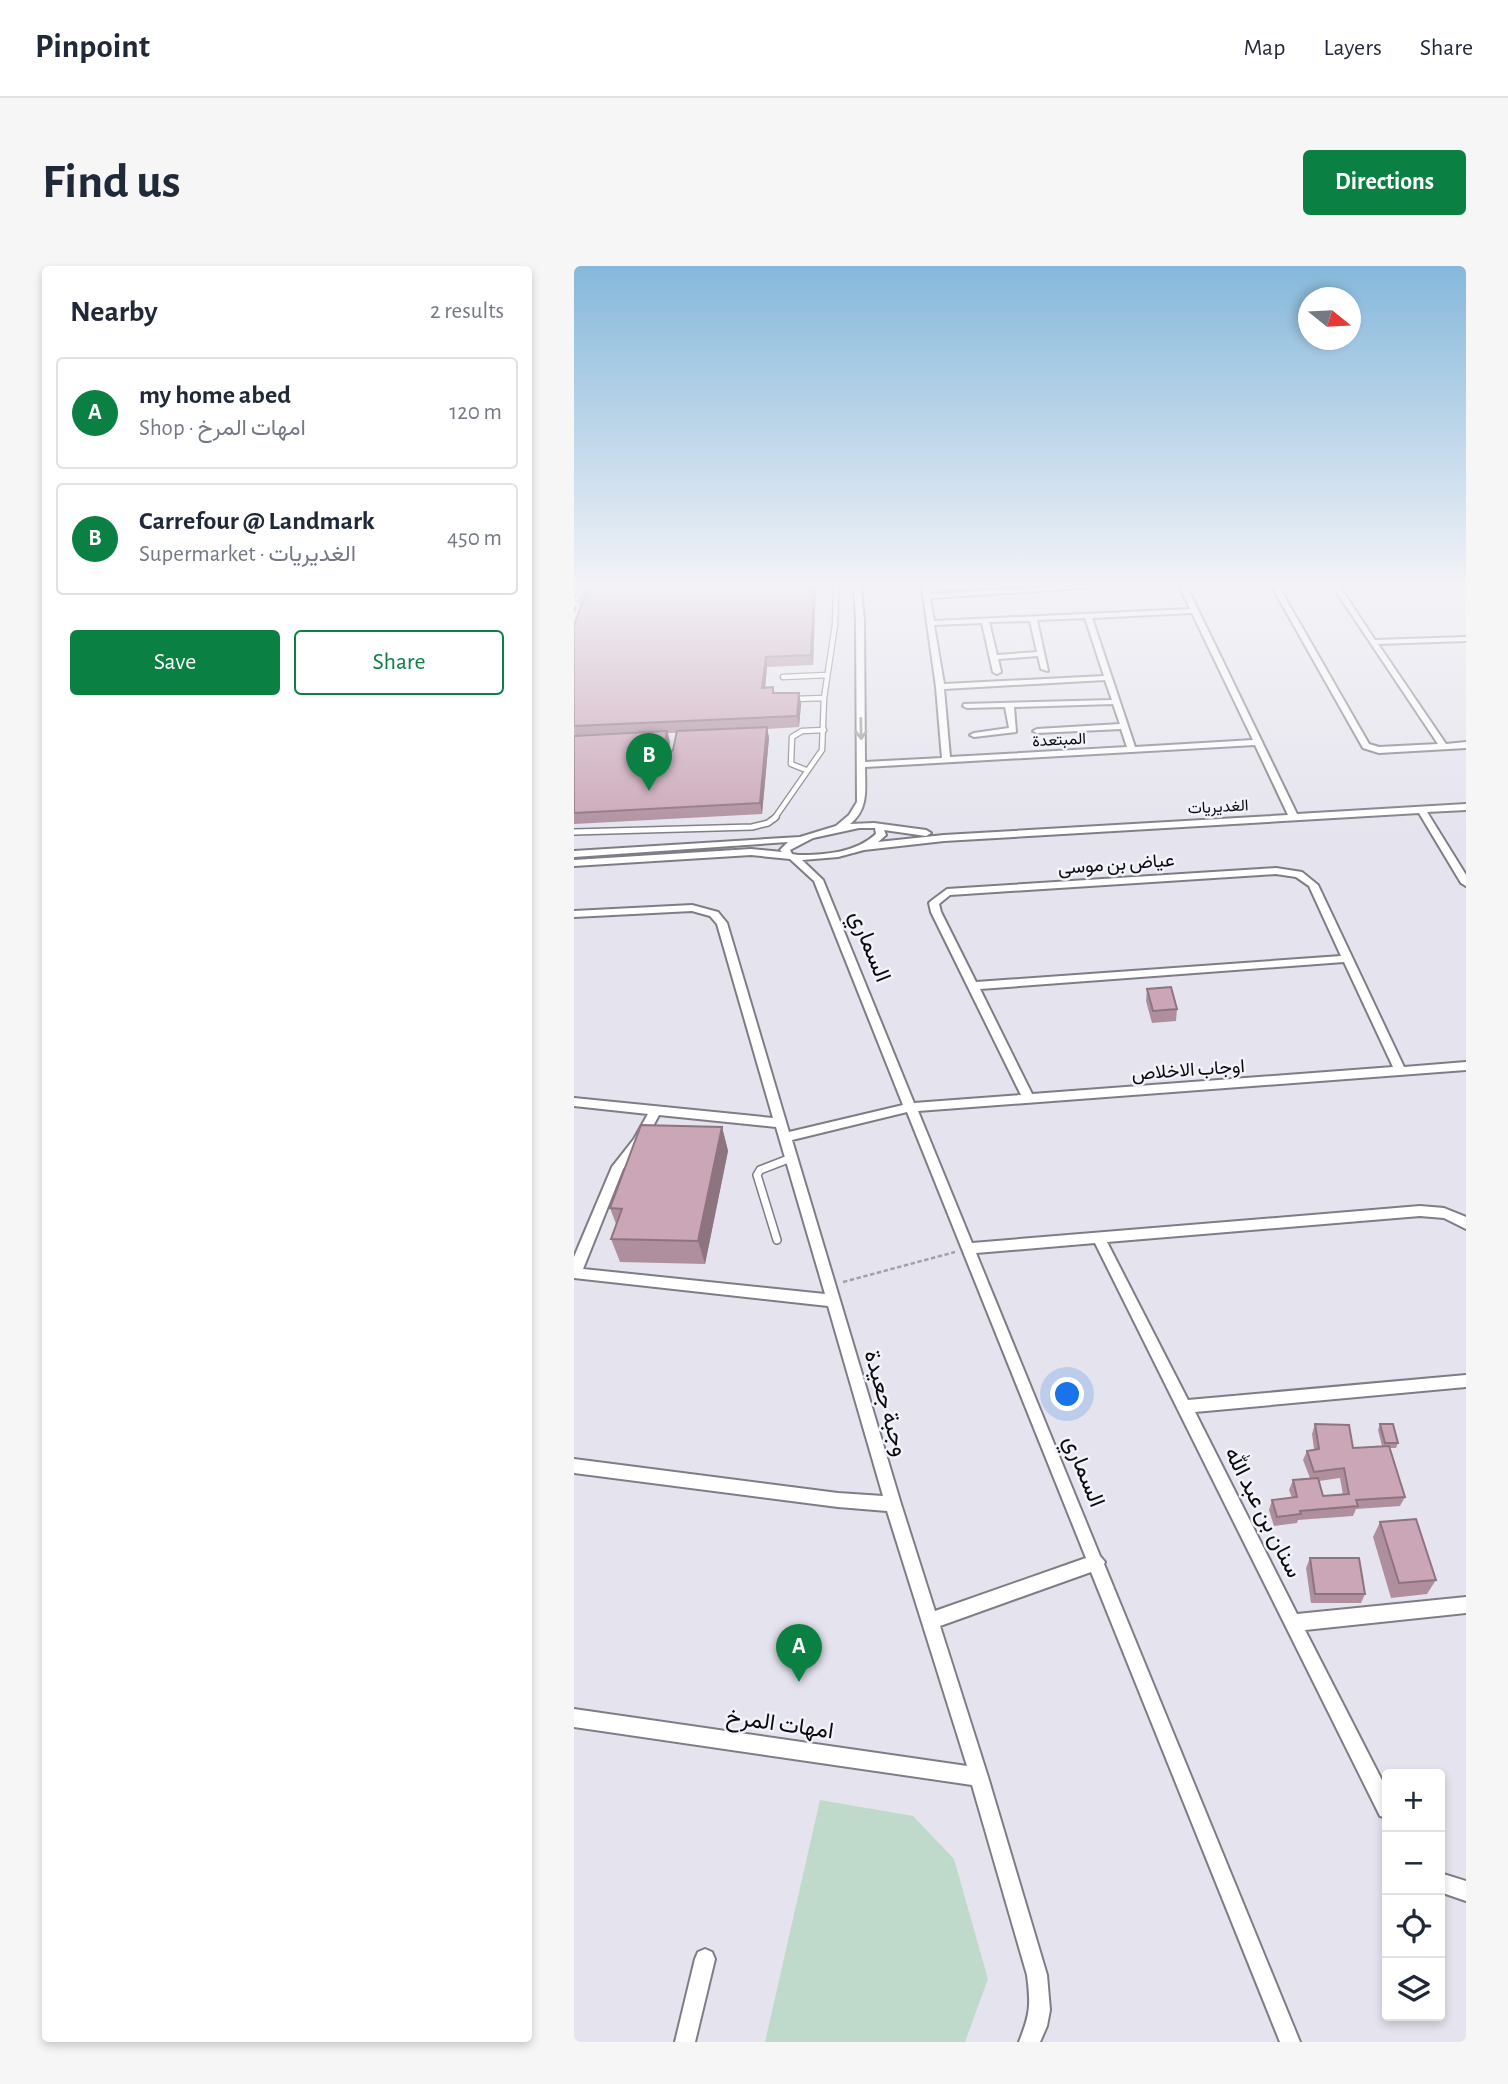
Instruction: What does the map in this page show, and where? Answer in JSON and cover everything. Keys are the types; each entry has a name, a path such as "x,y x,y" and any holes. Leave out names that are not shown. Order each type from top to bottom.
{"street":[{"path":"838,829 853,817 861,802 859,670"},
{"path":"937,670 946,759"},
{"path":"1105,670 1132,749"},
{"path":"1223,670 1294,817"},
{"path":"1322,670 1366,746 1379,750 1466,745"},
{"path":"1392,670 1444,747"},
{"path":"940,687 1108,678"},
{"path":"967,706 1115,697"},
{"path":"974,735 1013,730 1009,704"},
{"path":"1037,731 1124,726"},
{"name":"المبتعدة","path":"862,765 1258,742"},
{"name":"الغديريات","path":"792,857 813,858 862,847 972,836 1466,807"},
{"path":"1421,809 1466,883"},
{"name":"الغديريات","path":"804,838 866,825 972,836"},
{"path":"862,847 878,839 881,832 879,828"},
{"path":"574,854 804,838"},
{"path":"792,857 785,850 787,846 804,838"},
{"path":"574,863 751,852 792,857"},
{"path":"818,880 822,867 839,853"},
{"name":"السماري","path":"792,857 818,880 970,1248 1290,2042"},
{"path":"574,870 591,862"},
{"name":"عياض بن موسى","path":"1029,1099 936,912 934,903 947,892 1286,871 1299,874 1313,885 1399,1071"},
{"name":"وجبة جعيدة","path":"574,914 692,908 708,911 719,918 793,1158 893,1504 979,1777 1037,1975 1039,2023 1029,2042"},
{"path":"972,986 1347,959"},
{"name":"اوجاب الاخلاص","path":"784,1130 912,1107 1466,1066"},
{"path":"574,1102 656,1110 784,1130"},
{"path":"656,1110 639,1142 622,1160 574,1273 832,1293"},
{"path":"970,1248 1420,1211 1438,1211 1456,1217 1466,1224"},
{"name":"سنان بن عبد الله","path":"1098,1236 1382,1799"},
{"path":"1184,1407 1466,1381"},
{"path":"574,1466 838,1500 893,1504"},
{"path":"931,1621 1097,1562"},
{"path":"1292,1623 1466,1605"},
{"name":"امهات المرخ","path":"574,1718 979,1777"},
{"path":"1445,1885 1466,1891"},
{"path":"685,2042 705,1959"}],"lane":[{"path":"574,832 760,825 778,816 806,770 820,754 828,670"},
{"path":"783,677 827,675"},
{"path":"785,700 824,698"},
{"path":"806,770 791,764 792,737 802,731 824,730"},
{"path":"777,1240 757,1175 761,1170 793,1158"}],"path":[{"path":"832,1293 970,1248"}],"green space":[{"path":"820,1800 913,1816 954,1859 988,1979 965,2042 765,2042"}],"building":[{"path":"574,670 764,670 762,688 773,687 773,693 799,693 797,716 574,726"},
{"path":"767,727 760,803 574,813 574,736 667,731 664,748 668,754 673,750 677,731"},
{"path":"1171,987 1177,1009 1153,1011 1147,989"},
{"path":"641,1125 722,1127 698,1241 611,1239 622,1209 610,1208"},
{"path":"1315,1424 1349,1425 1353,1448 1389,1446 1405,1497 1356,1500 1358,1506 1300,1511 1301,1514 1277,1517 1272,1500 1297,1497 1293,1480 1318,1478 1323,1496 1349,1494 1344,1468 1314,1472 1307,1451 1319,1449"},
{"path":"1380,1424 1393,1424 1398,1443 1385,1443"},
{"path":"1416,1519 1436,1580 1399,1583 1380,1522"},
{"path":"1310,1558 1359,1558 1365,1594 1315,1594"}],"place":[{"name":"Carrefour @ Landmark","path":"649,791"},
{"name":"my home abed","path":"799,1682"}]}
